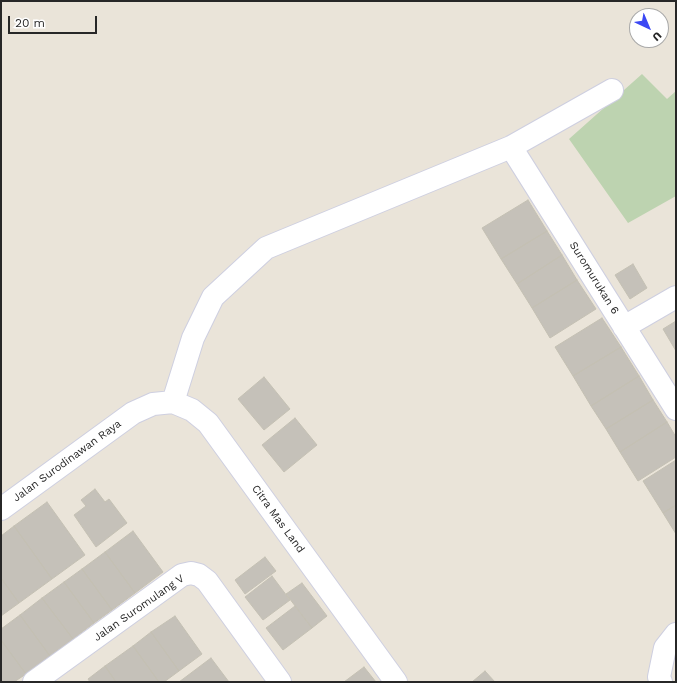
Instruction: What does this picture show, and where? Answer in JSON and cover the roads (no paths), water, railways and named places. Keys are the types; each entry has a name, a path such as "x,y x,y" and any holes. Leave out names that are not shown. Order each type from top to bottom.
{"street":[{"path":"173,402 193,338 214,297 266,248 511,147 612,90"},
{"name":"Suromurukan 6","path":"511,147 676,409"},
{"path":"624,326 676,297"},
{"name":"Citra Mas Land","path":"133,413 154,404 173,402 192,410 208,423 396,682"},
{"name":"Jalan Surodinawan Raya","path":"1,509 133,413"},
{"name":"Jalan Suromulang V","path":"34,682 182,575 192,573 200,575 207,581 276,681"},
{"path":"661,682 659,677 665,648 676,634"}]}
